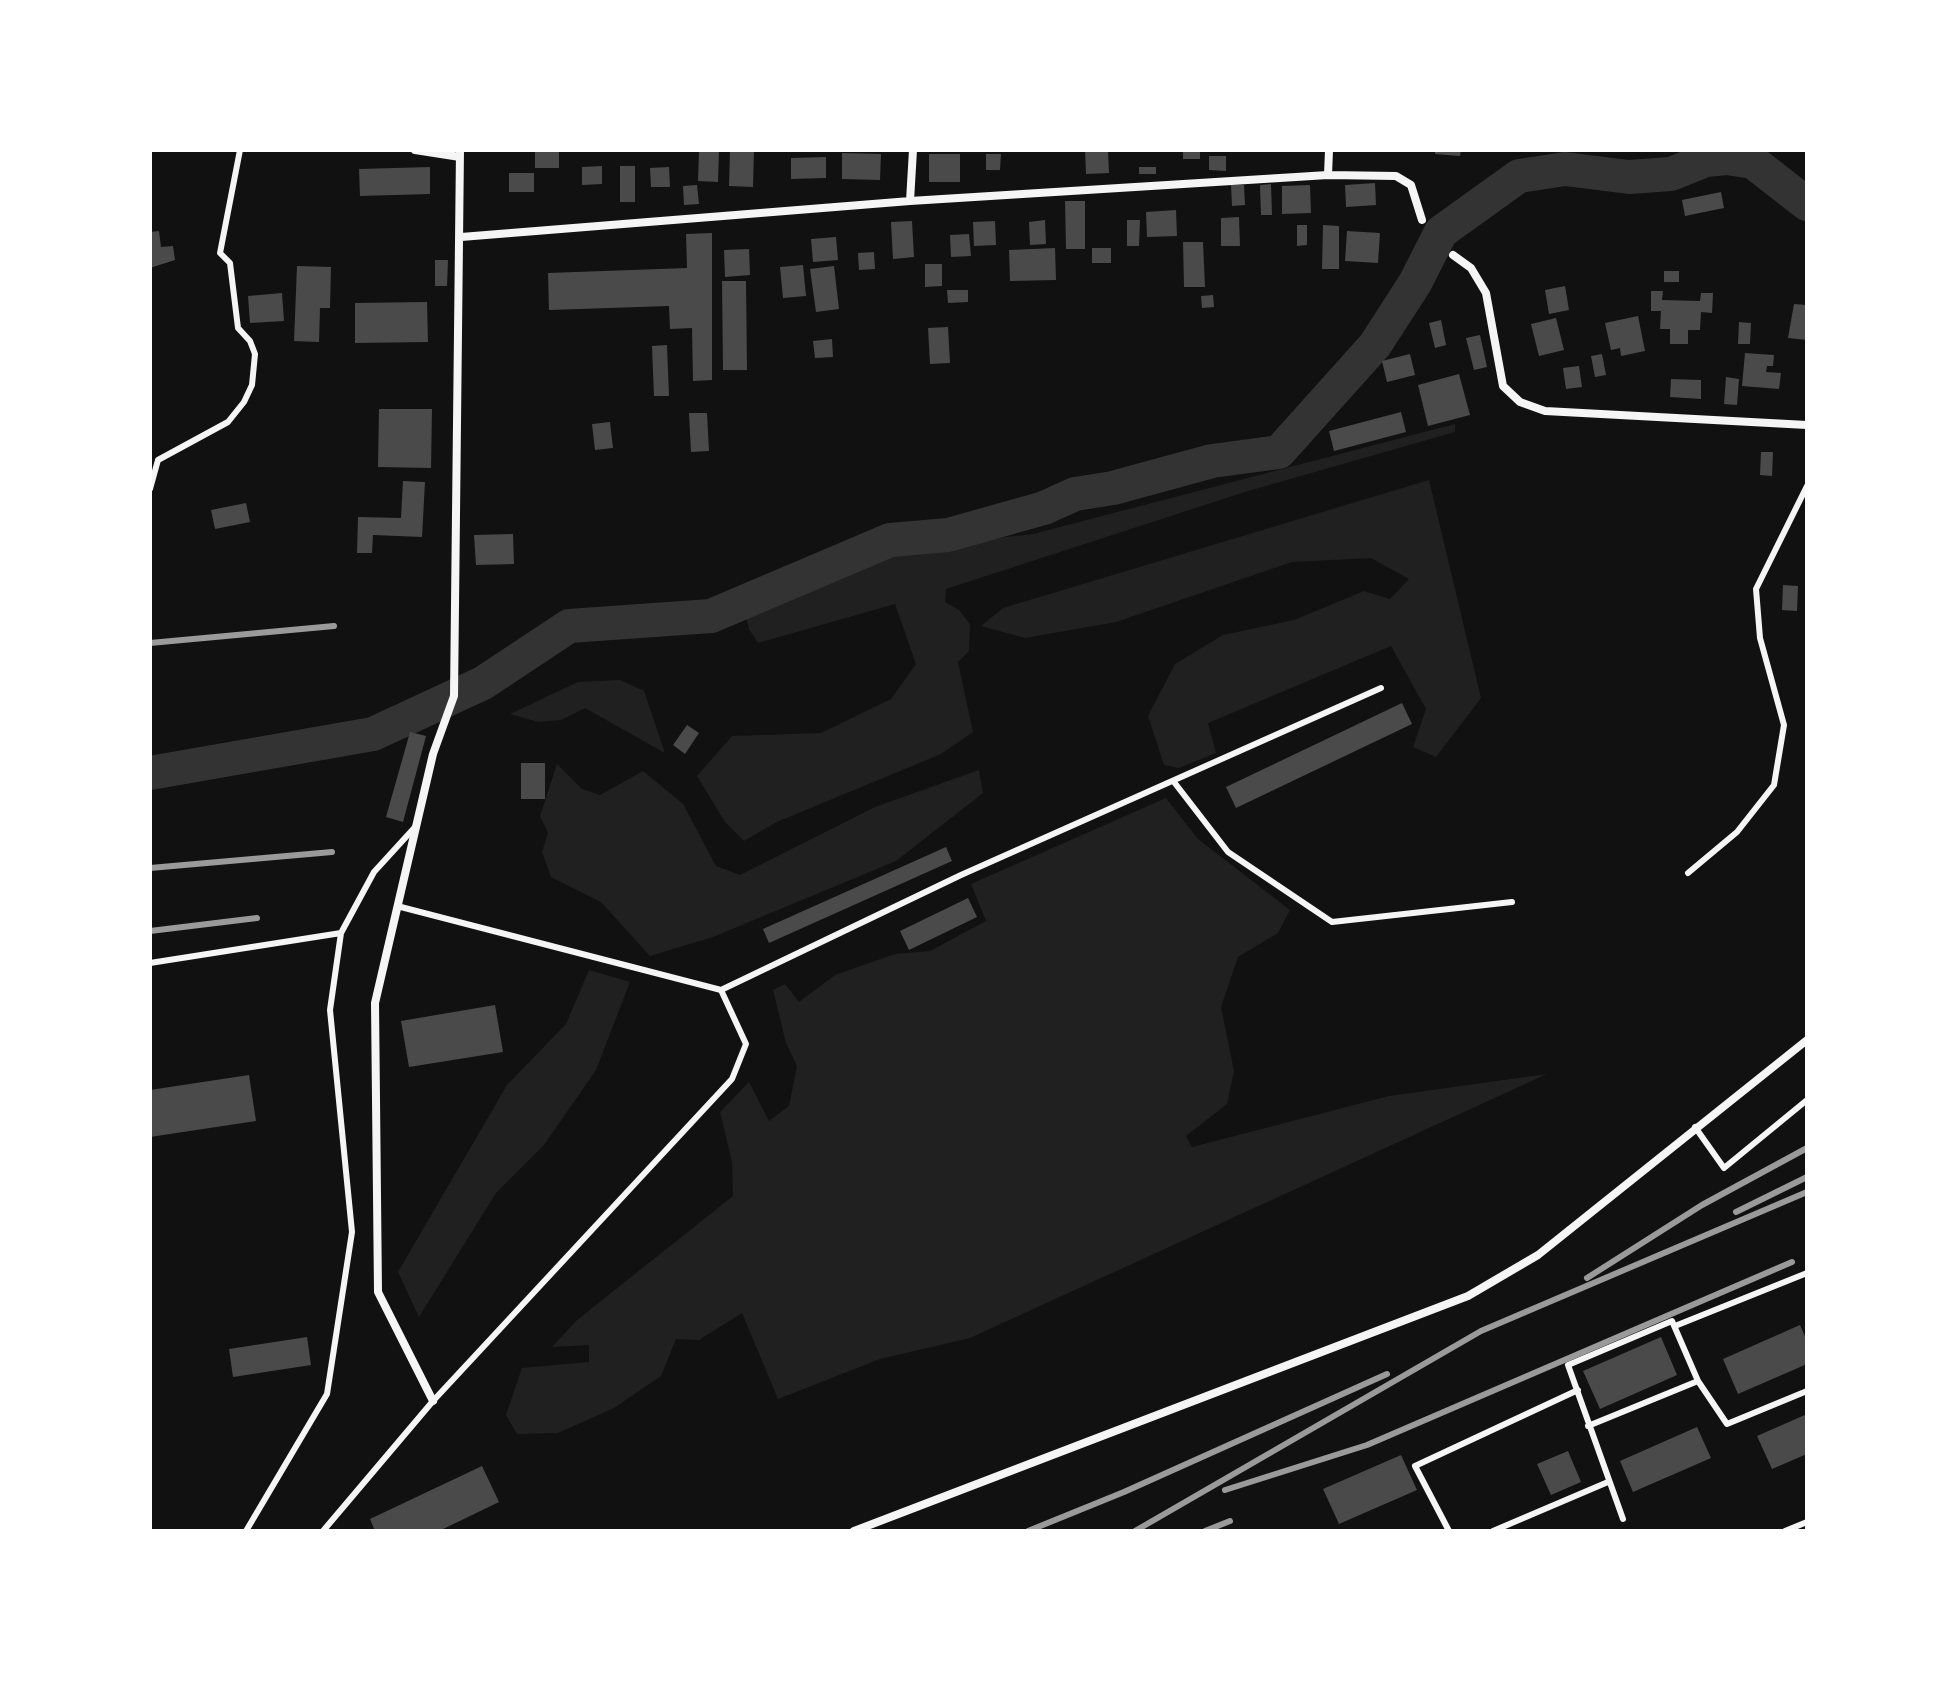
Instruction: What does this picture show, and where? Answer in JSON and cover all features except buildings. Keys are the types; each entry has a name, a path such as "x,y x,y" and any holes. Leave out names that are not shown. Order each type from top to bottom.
{"street":[{"path":"415,150 460,153 454,696 433,754 375,1003 378,1292 433,1401"},
{"path":"910,201 913,150"},
{"path":"1328,175 1329,150"},
{"path":"461,237 910,201 1328,175 1396,176 1411,185 1422,220"},
{"path":"1453,255 1471,268 1486,293 1503,386 1520,402 1545,411 1807,425"},
{"path":"854,1531 1468,1296 1538,1255 1807,1040"}],"lane":[{"path":"150,489 158,460 228,422 244,402 252,385 255,354 250,341 238,328 230,263 220,253 240,150"},
{"path":"1688,873 1737,832 1774,785 1784,725 1760,638 1756,589 1807,486"},
{"path":"397,906 721,990 961,875 1381,688"},
{"path":"1174,782 1228,852 1332,922 1512,902"},
{"path":"246,1531 327,1394 352,1232 330,1010 341,933 374,872 416,826"},
{"path":"150,963 341,933"},
{"path":"323,1531 433,1401 732,1079 746,1044 721,990"},
{"path":"1695,1127 1724,1168 1807,1100"},
{"path":"1675,1326 1807,1273"},
{"path":"1623,1519 1568,1365 1672,1321 1698,1381 1727,1424 1807,1391"},
{"path":"1588,1426 1698,1381"},
{"path":"1449,1531 1415,1466 1578,1390"},
{"path":"1493,1531 1608,1482"},
{"path":"1785,1531 1807,1522"}],"shaded area":[{"path":"1455,424 1455,432 1248,491 946,589 945,602 959,610 970,624 969,651 958,662 973,732 941,754 777,822 744,841 725,822 697,776 732,736 821,733 891,699 916,664 895,604 758,643 749,629 744,608 893,550 1033,534"},
{"path":"1429,480 1481,698 1436,757 1413,747 1426,709 1391,646 1208,723 1216,753 1179,768 1164,765 1148,716 1175,664 1223,635 1294,620 1364,591 1390,599 1409,579 1371,558 1292,562 1116,622 1025,638 981,626 1003,608"},
{"path":"620,680 644,691 665,753 585,708 561,720 538,722 510,714 578,682"},
{"path":"557,764 582,789 600,795 643,771 683,804 716,866 740,875 875,807 979,770 983,793 896,861 713,937 650,956 601,902 551,877 542,852 548,833 540,816"},
{"path":"1166,798 1198,839 1290,910 1278,933 1238,957 1221,1007 1234,1071 1227,1104 1186,1136 1192,1147 1389,1096 1547,1074 970,1338 880,1359 778,1399 742,1313 699,1340 676,1339 661,1376 614,1408 558,1433 517,1434 506,1415 522,1368 589,1362 589,1345 552,1347 577,1320 733,1196 732,1162 720,1112 749,1082 769,1121 789,1106 797,1066 786,1043 773,990 785,984 799,1002 835,975 895,954 930,951 986,921 971,884"},
{"path":"589,970 630,982 596,1070 544,1145 496,1193 419,1317 398,1272 507,1085 566,1024"}],"waterway":[{"path":"150,773 373,734 483,683 569,626 711,616 890,540 948,535 1044,508 1075,494 1113,488 1212,461 1279,452 1375,345 1415,283 1441,232 1519,176 1565,169 1629,177 1671,174 1706,160 1727,158 1753,162 1807,204"}],"railway":[{"path":"150,643 334,626"},
{"path":"150,868 332,852"},
{"path":"150,931 257,918"},
{"path":"1587,1278 1702,1205 1807,1148"},
{"path":"1736,1212 1807,1177"},
{"path":"1135,1531 1481,1331 1807,1192"},
{"path":"1225,1490 1367,1445 1792,1262"},
{"path":"1028,1531 1124,1492 1387,1374"},
{"path":"1205,1531 1230,1521"}]}
